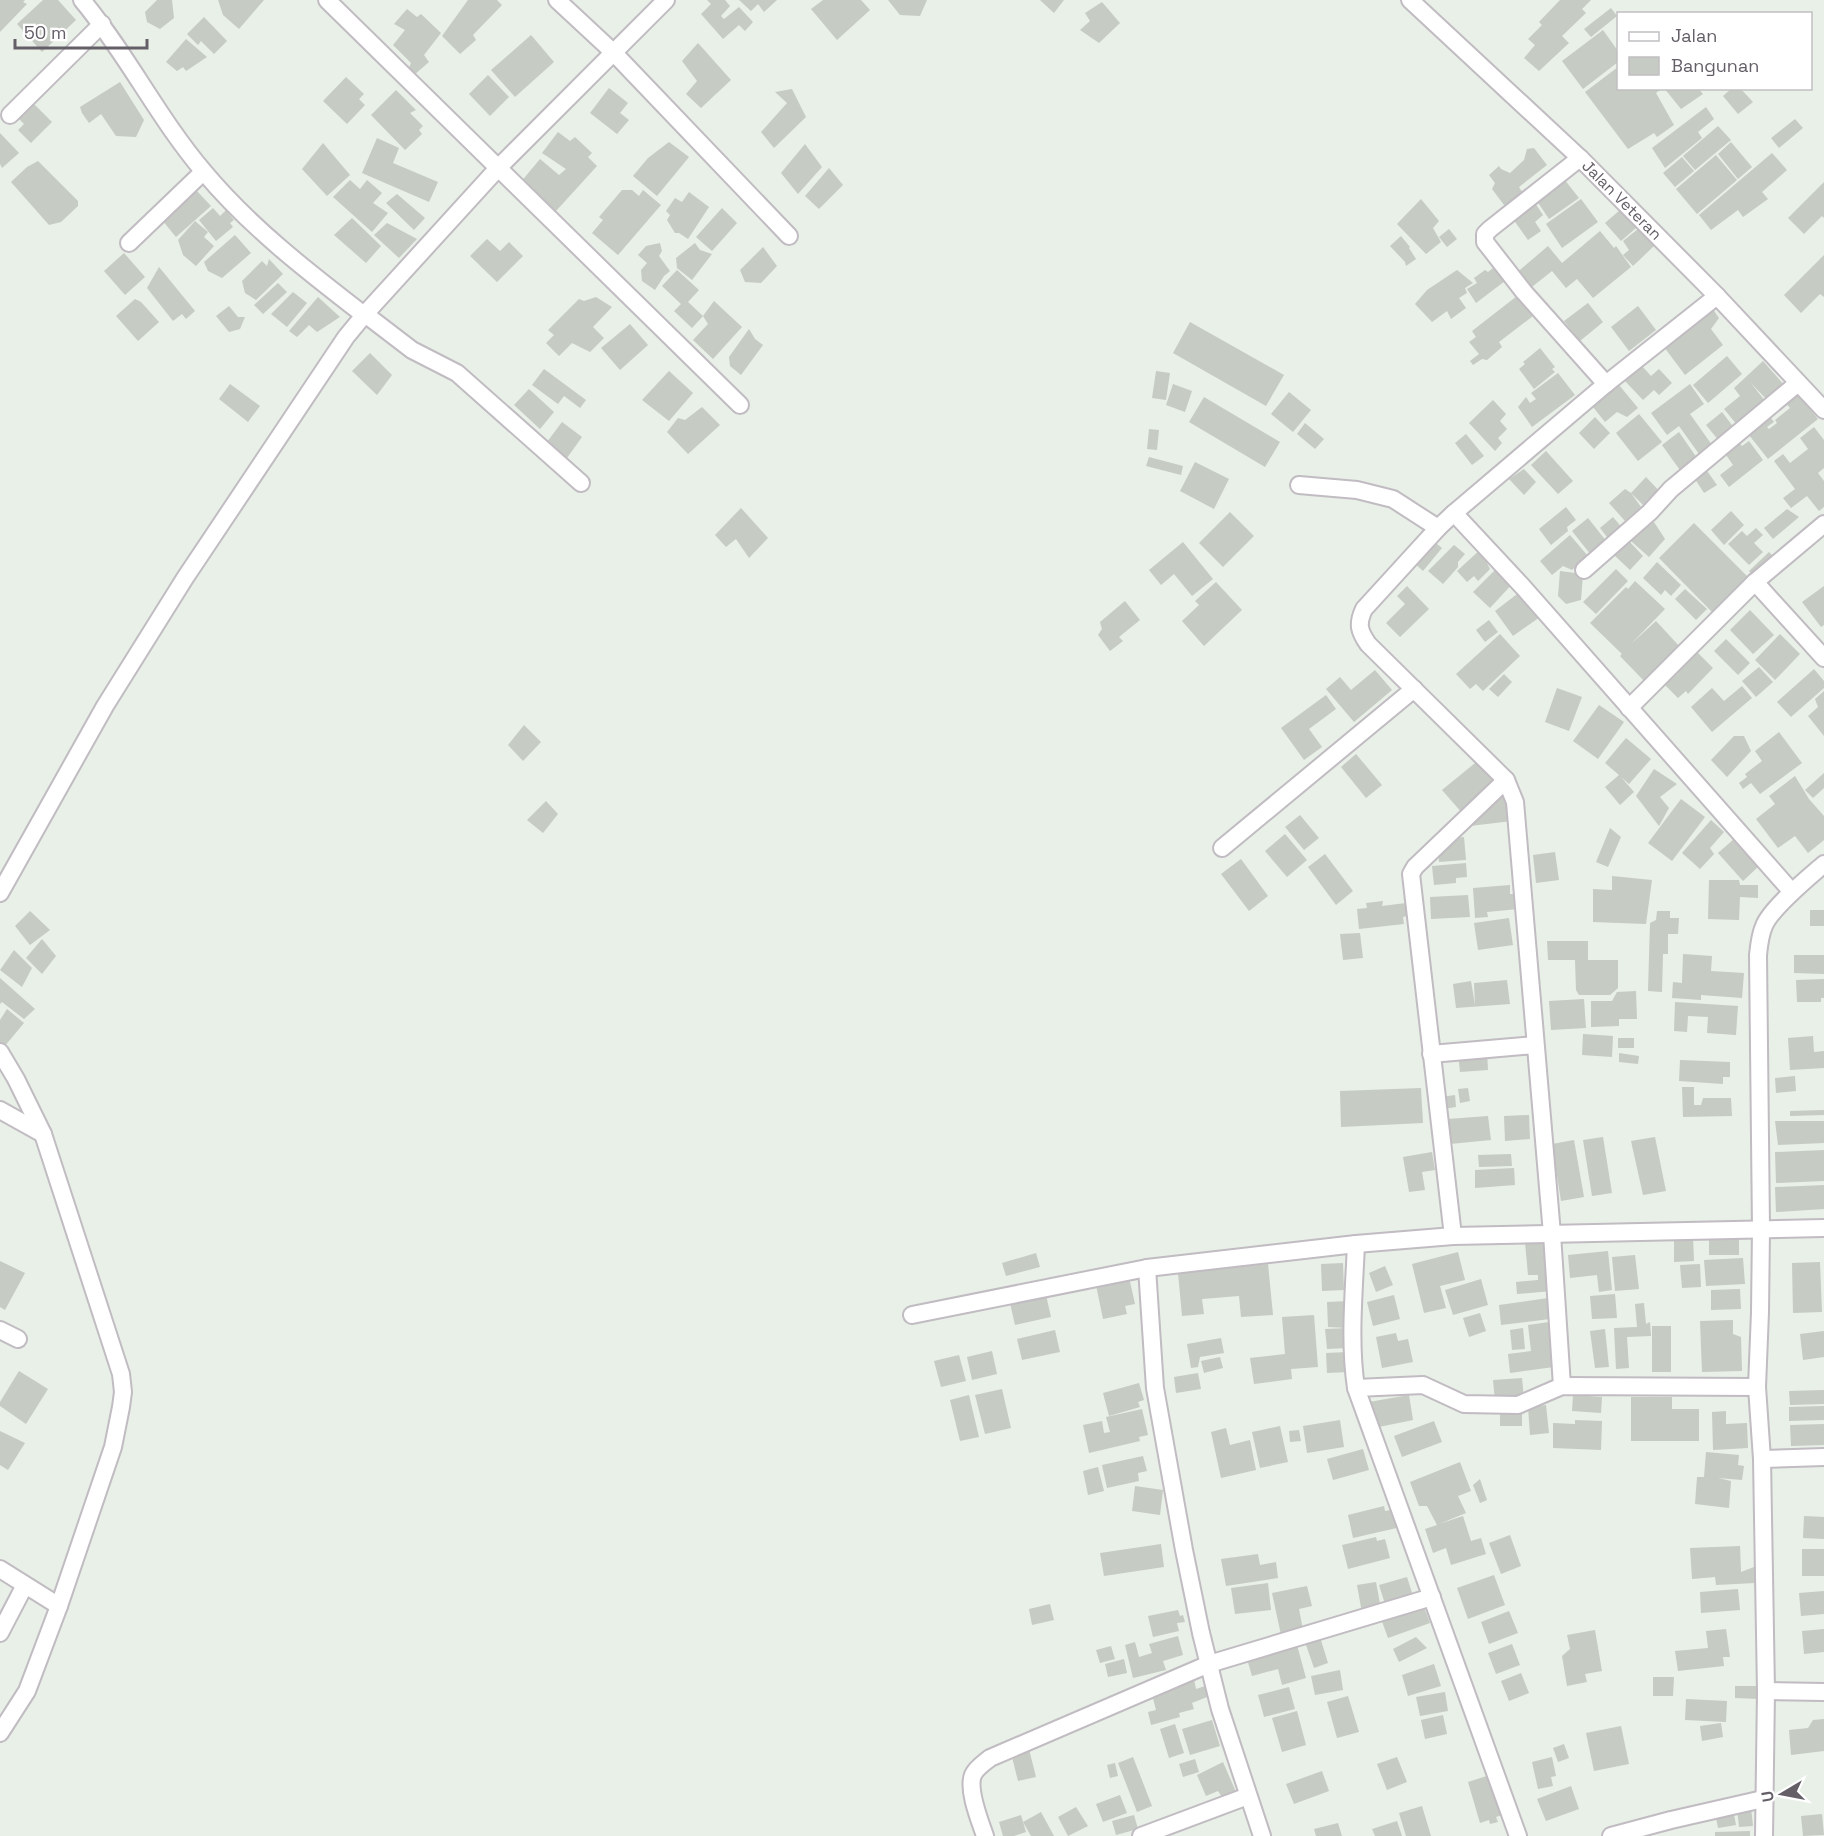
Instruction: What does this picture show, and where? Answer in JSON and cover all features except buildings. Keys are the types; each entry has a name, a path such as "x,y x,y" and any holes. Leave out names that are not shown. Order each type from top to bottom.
{"street":[{"path":"82,0 102,24 203,172 276,245 412,350 458,373 581,483"},
{"path":"327,0 740,405"},
{"path":"557,0 614,52 789,236"},
{"path":"0,893 105,706 184,578 346,337 499,167 666,0"},
{"name":"Jalan Veteran","path":"1410,0 1580,158 1717,296 1824,410"},
{"path":"10,115 102,24"},
{"path":"1580,158 1490,229 1484,238 1488,247 1524,292 1606,384"},
{"path":"129,243 203,172"},
{"path":"1562,1386 1552,1234 1515,802 1506,780 1368,644 1358,627 1359,619 1364,609 1454,513 1606,384 1717,296"},
{"path":"1584,570 1650,512 1671,489 1798,383"},
{"path":"1299,485 1358,490 1393,500 1438,528"},
{"path":"1454,513 1523,587 1792,892"},
{"path":"1629,708 1755,582 1824,524"},
{"path":"1755,582 1824,658"},
{"path":"1222,848 1414,689"},
{"path":"1453,1236 1411,874 1415,867 1506,780"},
{"path":"1764,1836 1766,1692 1762,1459 1757,1387 1761,1229 1758,955 1759,939 1764,924 1792,892 1824,864"},
{"path":"1431,1054 1535,1045"},
{"path":"0,1052 43,1134 121,1374 123,1392 113,1447 59,1606 27,1691 0,1733"},
{"path":"0,1110 43,1134"},
{"path":"912,1315 1147,1268 1356,1244 1453,1236 1824,1228"},
{"path":"1356,1244 1353,1349 1356,1388 1518,1836"},
{"path":"1147,1268 1155,1388 1186,1561 1220,1708 1262,1836"},
{"path":"0,1330 18,1339"},
{"path":"1356,1388 1424,1385 1464,1404 1518,1405 1562,1386 1757,1387"},
{"path":"1762,1459 1824,1457"},
{"path":"0,1569 59,1606"},
{"path":"0,1633 25,1585"},
{"path":"985,1836 972,1791 973,1775 990,1758 1209,1664 1432,1597"},
{"path":"1766,1692 1824,1692"},
{"path":"1141,1836 1248,1796"},
{"path":"1611,1836 1763,1799"}]}
